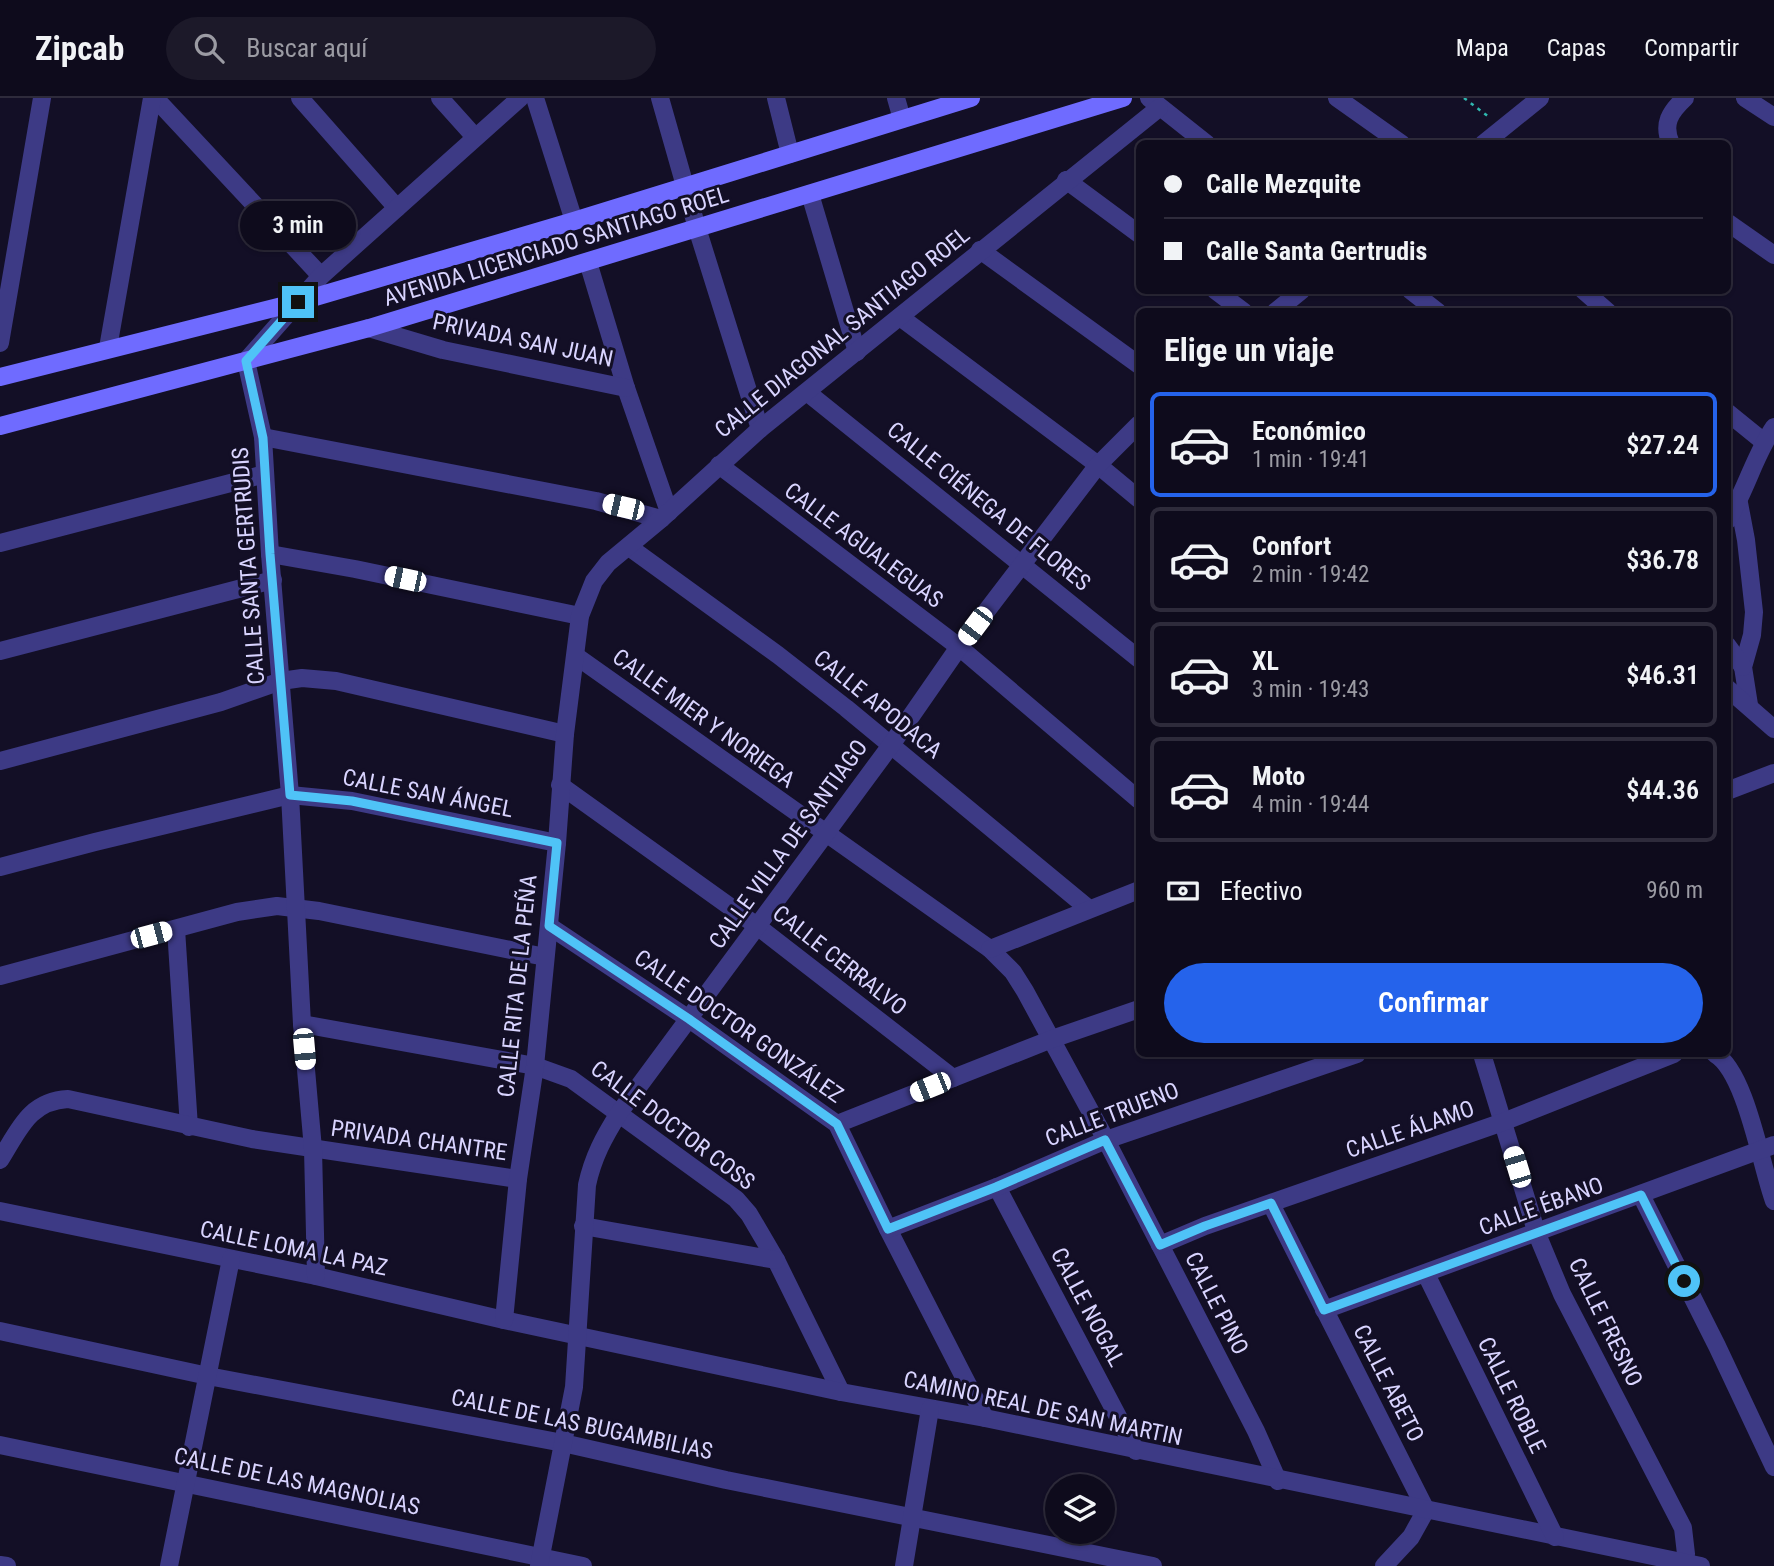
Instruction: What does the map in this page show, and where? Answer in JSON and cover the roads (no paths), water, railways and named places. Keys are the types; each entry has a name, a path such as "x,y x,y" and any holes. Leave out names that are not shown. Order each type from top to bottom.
{"street":[{"path":"0,343 42,98"},
{"path":"153,98 321,276"},
{"path":"108,348 153,98"},
{"path":"300,98 397,208"},
{"path":"440,98 475,137"},
{"path":"246,361 321,276 520,98"},
{"path":"535,98 574,221"},
{"path":"660,98 697,228 761,429"},
{"path":"776,98 790,154"},
{"path":"896,98 902,119"},
{"name":"AVENIDA LICENCIADO SANTIAGO ROEL","path":"0,377 298,302 574,221 971,98"},
{"name":"AVENIDA LICENCIADO SANTIAGO ROEL","path":"0,426 369,328 1123,98"},
{"path":"1337,98 1396,140"},
{"path":"1488,140 1541,98"},
{"path":"1670,140 1666,129 1668,118 1685,98"},
{"path":"1745,98 1774,117"},
{"path":"1154,103 1202,140"},
{"name":"CALLE DIAGONAL SANTIAGO ROEL","path":"580,616 594,581 608,563 665,516 761,429 1066,180 1154,103"},
{"path":"1066,180 1136,232"},
{"path":"810,194 857,352"},
{"path":"1731,225 1774,255"},
{"path":"980,250 1136,363"},
{"path":"263,438 665,516 588,262"},
{"path":"1220,294 1239,308"},
{"path":"1280,308 1297,294"},
{"path":"1415,294 1433,308"},
{"path":"1588,294 1603,308"},
{"path":"900,317 1136,497"},
{"name":"PRIVADA SAN JUAN","path":"369,328 443,350 626,387"},
{"name":"CALLE SANTA GERTRUDIS","path":"246,361 263,438 290,795 302,1024 313,1149 316,1276"},
{"name":"CALLE CIÉNEGA DE FLORES","path":"808,393 1136,657"},
{"path":"1731,414 1769,435 1731,514"},
{"name":"CALLE VILLA DE SANTIAGO","path":"540,1561 574,1387 583,1226 592,1163 600,1143 891,745 959,647 1098,465 1136,427"},
{"name":"CALLE AGUALEGUAS","path":"719,465 959,647 1136,797"},
{"path":"0,543 265,474"},
{"path":"1738,503 1746,541 1754,612 1752,635 1743,667 1749,705"},
{"name":"CALLE APODACA","path":"629,547 778,655 1089,909"},
{"path":"270,554 368,571 580,616"},
{"path":"0,651 273,580"},
{"name":"CALLE RITA DE LA PEÑA","path":"503,1320 518,1179 535,1066 565,734 580,616"},
{"path":"1731,650 1743,667"},
{"name":"CALLE MIER Y NORIEGA","path":"576,656 990,949 1013,972 1052,1039"},
{"path":"0,761 221,702 281,681 302,678 336,681 565,734"},
{"path":"1731,691 1774,729"},
{"path":"1731,789 1774,773"},
{"name":"CALLE CERRALVO","path":"561,785 757,926 953,1078"},
{"name":"CALLE SAN ÁNGEL","path":"0,867 290,795 352,801 557,843"},
{"path":"990,949 1136,891"},
{"path":"0,976 258,908 295,908 545,957"},
{"name":"CALLE DOCTOR GONZÁLEZ","path":"549,926 689,1019 837,1124 985,1419"},
{"path":"176,929 189,1127"},
{"path":"837,1124 1052,1039 1136,1010"},
{"name":"CALLE DOCTOR COSS","path":"302,1024 554,1071 620,1113 736,1199 749,1214 776,1260 841,1392"},
{"name":"CALLE PINO","path":"1052,1039 1256,1431 1278,1480"},
{"name":"CALLE TRUENO","path":"888,1229 996,1187 1105,1140 1348,1057"},
{"name":"CALLE FRESNO","path":"1483,1057 1537,1234 1562,1294 1683,1528 1688,1565"},
{"name":"CALLE ÁLAMO","path":"1160,1245 1205,1226 1503,1122 1666,1057"},
{"path":"1719,1057 1728,1063 1766,1148 1774,1201"},
{"name":"PRIVADA CHANTRE","path":"0,1160 24,1122 38,1107 52,1100 68,1099 189,1127 313,1149 518,1179"},
{"name":"CALLE ÉBANO","path":"1324,1310 1766,1148"},
{"name":"CALLE NOGAL","path":"996,1187 1136,1451"},
{"path":"1641,1195 1774,1467"},
{"name":"CALLE ABETO","path":"1271,1203 1426,1510"},
{"name":"CALLE LOMA LA PAZ","path":"0,1211 316,1276 577,1336"},
{"path":"583,1226 776,1260"},
{"path":"169,1566 232,1259"},
{"name":"CALLE ROBLE","path":"1426,1274 1555,1537"},
{"name":"CALLE DE LAS BUGAMBILIAS","path":"0,1331 208,1376 563,1443 726,1480 1153,1566"},
{"name":"CAMINO REAL DE SAN MARTIN","path":"577,1336 1555,1537"},
{"path":"904,1566 930,1409"},
{"name":"CALLE DE LAS MAGNOLIAS","path":"0,1445 540,1561 583,1566"},
{"path":"1384,1566 1411,1536 1426,1510"},
{"path":"1555,1537 1688,1565"},
{"path":"0,1565 7,1566"}]}
